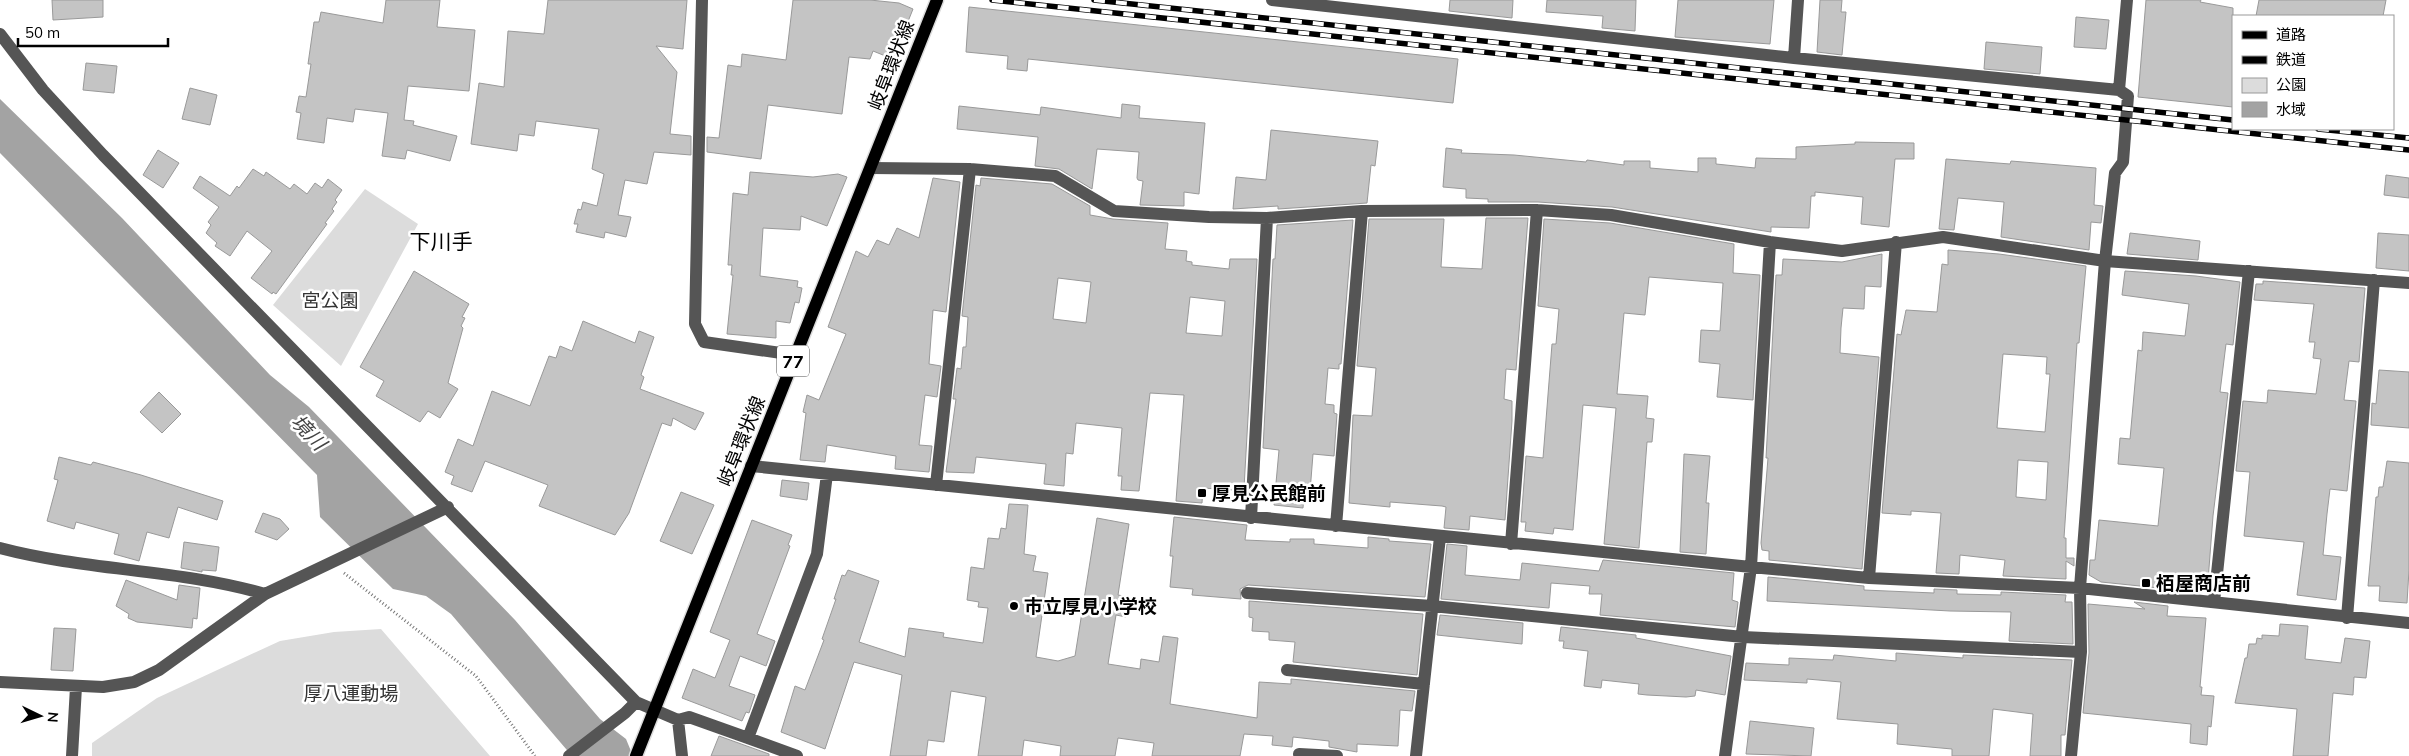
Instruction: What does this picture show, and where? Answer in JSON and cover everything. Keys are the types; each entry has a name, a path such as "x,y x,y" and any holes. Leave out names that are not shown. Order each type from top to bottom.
{"main road":[{"name":"岐阜環状線","path":"636,756 871,168 936,0"}],"street":[{"path":"702,0 695,324 704,342 795,355"},
{"path":"1272,0 1794,58 2119,90 2128,96 2123,162 2115,172 2105,261 2080,588 2081,652 2070,756"},
{"path":"1794,58 1798,0"},
{"path":"2119,90 2127,0"},
{"path":"0,34 43,90 103,155 651,716 678,720 690,717 797,756"},
{"path":"871,168 970,169 1054,176 1114,211 1209,217 1267,218 1362,211 1537,210 1611,215 1770,242 1842,251 1896,242 1943,237 2105,261 2409,282"},
{"path":"936,485 970,169"},
{"path":"1511,544 1537,210"},
{"path":"1336,526 1362,211"},
{"path":"1250,518 1267,218"},
{"path":"1725,756 1743,637 1751,567 1770,242"},
{"path":"1869,578 1896,242"},
{"path":"2214,602 2249,271"},
{"path":"2347,618 2374,280"},
{"path":"751,466 1250,518 1751,567 1869,578 2080,588 2347,618 2409,623"},
{"path":"748,738 817,554 827,474"},
{"path":"0,682 103,687 134,682 159,670 265,594 448,507"},
{"path":"1416,756 1440,537"},
{"path":"0,548 40,559 230,584 265,594"},
{"path":"1247,593 1432,606 1743,637 2081,652"},
{"path":"1287,670 1424,684"},
{"path":"72,756 76,687"},
{"path":"568,756 626,713 636,702"},
{"path":"678,720 682,756"},
{"path":"1299,754 1337,756"}],"path":[{"path":"335,562 476,676 536,756"}],"green space":[{"name":"宮公園","path":"365,189 418,224 341,366 273,305"},
{"name":"厚八運動場","path":"381,629 490,756 92,756 92,743 157,698 280,641 334,632"}],"water":[{"name":"境川","path":"0,99 122,218 270,375 309,407 515,620 600,719 626,739 633,756 572,756 451,614 426,596 393,589 320,517 317,475 0,153"}],"building":[{"path":"52,0 103,0 103,17 53,20"},
{"path":"386,0 440,0 437,27 475,30 469,91 408,86 404,120 414,121 413,125 457,136 450,161 407,150 405,159 382,156 388,113 355,109 353,122 327,118 324,143 297,139 301,113 296,112 299,96 306,97 311,64 308,64 314,22 319,22 321,12 383,23"},
{"path":"548,0 687,0 683,49 656,46 677,72 670,134 691,136 691,155 654,152 647,184 625,180 618,215 631,217 626,237 605,232 604,238 576,232 578,224 574,224 578,209 581,210 583,202 597,206 604,174 592,169 599,129 536,121 534,136 519,134 517,151 471,144 479,83 504,87 508,31 544,34"},
{"path":"793,0 870,0 899,3 913,9 893,59 873,51 870,59 849,57 842,114 768,105 761,159 707,152 707,137 719,138 728,65 741,67 742,54 786,60"},
{"path":"1450,0 1513,0 1512,18 1449,11"},
{"path":"1547,0 1636,0 1635,31 1602,28 1603,16 1546,12"},
{"path":"1678,0 1774,0 1770,44 1675,37"},
{"path":"1820,0 1842,0 1841,12 1846,12 1842,55 1817,52"},
{"path":"2146,0 2201,0 2200,2 2233,8 2232,107 2138,97"},
{"path":"2259,0 2386,0 2383,15 2256,15"},
{"path":"969,7 1458,59 1453,103 1028,59 1027,71 1007,69 1008,56 966,52"},
{"path":"2076,17 2109,20 2106,49 2074,47"},
{"path":"1986,42 2042,47 2040,74 1984,69"},
{"path":"86,63 117,66 114,93 83,90"},
{"path":"190,88 217,95 210,125 182,119"},
{"path":"1122,104 1140,106 1139,118 1205,123 1199,194 1184,192 1184,206 1140,205 1143,181 1137,178 1139,152 1097,149 1092,189 1059,169 1035,166 1038,137 957,129 959,106 1040,115 1041,107 1121,118"},
{"path":"1271,130 1378,141 1375,166 1371,165 1367,203 1278,209 1278,206 1233,209 1236,177 1266,180"},
{"path":"1855,142 1914,143 1914,159 1895,159 1889,227 1861,224 1863,197 1815,192 1815,196 1811,196 1809,228 1771,227 1771,232 1612,207 1538,202 1488,202 1488,199 1466,198 1466,189 1443,187 1446,148 1462,150 1461,153 1514,155 1586,162 1587,160 1624,165 1624,161 1650,161 1650,168 1698,172 1698,158 1716,158 1716,164 1755,168 1756,158 1796,159 1796,147 1855,144"},
{"path":"158,150 179,163 163,188 143,175"},
{"path":"1946,159 2010,164 2011,161 2096,168 2094,205 2103,206 2101,223 2091,222 2089,250 2001,237 2004,202 1958,198 1954,230 1939,229"},
{"path":"253,169 264,176 266,172 290,189 294,184 307,194 315,183 322,188 328,179 342,190 335,200 337,202 332,209 334,211 325,223 327,224 276,294 273,292 272,294 251,278 272,251 247,231 230,256 215,246 217,243 206,233 211,225 208,222 219,207 193,188 200,176 230,196 237,186 239,188"},
{"path":"750,172 813,177 838,174 847,177 827,226 801,216 800,230 763,228 760,276 798,281 797,287 802,288 799,303 795,302 790,323 776,321 776,338 727,334 733,275 731,275 732,265 728,265 733,193 748,195"},
{"path":"2386,175 2409,178 2409,198 2384,195"},
{"path":"933,178 960,182 946,312 933,310 929,364 941,366 937,397 925,395 919,445 932,446 929,472 895,469 896,456 827,445 825,462 800,460 806,413 803,412 807,395 819,400 846,334 828,327 856,251 868,257 877,240 889,245 897,228 919,238"},
{"path":"981,178 1052,184 1090,206 1090,215 1113,219 1168,223 1165,249 1187,251 1186,261 1192,262 1192,265 1229,269 1230,259 1257,259 1244,488 1232,487 1232,490 1203,488 1202,503 1176,501 1184,395 1150,393 1139,491 1121,490 1122,476 1118,476 1122,428 1076,423 1073,454 1066,453 1064,486 1044,484 1046,464 976,457 974,473 946,472 956,399 953,399 957,368 961,369 963,347 966,347 968,317 962,316 976,185 980,186","holes":["1058,278 1091,282 1086,323 1053,319","1190,297 1225,301 1222,336 1186,333"]},
{"path":"1486,218 1528,218 1516,370 1506,369 1504,399 1512,401 1512,421 1505,520 1470,516 1469,530 1444,528 1446,507 1390,502 1390,507 1349,503 1353,415 1372,416 1376,368 1357,366 1369,219 1444,219 1441,267 1482,269"},
{"path":"1544,219 1610,223 1734,244 1733,273 1760,275 1753,400 1717,397 1720,364 1699,362 1701,330 1720,331 1723,283 1649,277 1645,315 1624,313 1617,394 1648,396 1646,418 1654,419 1652,442 1647,442 1639,548 1604,544 1616,408 1583,405 1573,530 1554,528 1553,534 1525,531 1526,522 1521,522 1526,456 1543,458 1552,344 1556,344 1559,309 1538,306"},
{"path":"1353,220 1341,364 1339,364 1339,369 1328,368 1325,404 1334,405 1334,413 1337,414 1334,456 1313,454 1310,492 1307,491 1306,495 1304,495 1303,508 1274,505 1279,450 1263,448 1273,259 1275,259 1277,225"},
{"path":"2130,233 2200,241 2198,260 2127,254"},
{"path":"2378,233 2409,235 2409,271 2376,268"},
{"path":"1948,250 1999,254 2086,266 2079,343 2077,343 2064,538 2066,538 2066,558 2074,558 2074,566 2066,561 2066,579 2003,576 2005,560 1960,555 1959,574 1936,573 1941,513 1911,511 1911,515 1882,513 1897,334 1901,335 1906,310 1937,312 1942,264 1948,265","holes":["2003,354 2047,357 2046,374 2050,374 2045,432 1997,428","2018,460 2048,462 2046,500 2016,497"]},
{"path":"1882,254 1881,287 1865,286 1864,309 1843,308 1841,328 1840,353 1879,357 1862,569 1769,560 1769,551 1762,550 1761,543 1768,458 1766,458 1776,275 1782,275 1783,259 1842,262"},
{"path":"414,271 469,304 462,317 465,318 461,326 463,328 448,383 458,389 440,418 428,411 420,422 376,396 384,381 360,367"},
{"path":"2125,271 2196,276 2240,282 2233,345 2226,344 2220,392 2228,393 2213,516 2208,581 2203,581 2202,588 2170,585 2169,589 2101,582 2089,575 2090,560 2095,560 2099,520 2158,526 2164,468 2118,464 2120,438 2130,439 2138,350 2142,351 2143,332 2185,336 2189,304 2122,295"},
{"path":"2263,281 2365,288 2359,362 2349,361 2344,400 2356,401 2347,491 2330,489 2323,555 2341,557 2336,600 2297,595 2304,542 2244,536 2250,472 2236,471 2243,401 2267,403 2268,390 2316,394 2321,359 2313,358 2315,342 2309,342 2314,304 2254,300 2256,284 2263,284"},
{"path":"583,321 635,343 639,331 654,337 641,375 644,377 640,389 704,413 695,430 673,418 671,426 662,423 629,513 615,535 539,506 548,485 485,461 472,492 451,484 454,476 445,472 458,439 473,446 492,391 530,406 549,356 556,358 560,346 572,351"},
{"path":"2379,370 2409,372 2409,428 2371,425 2372,403 2376,404"},
{"path":"159,392 181,414 162,433 140,412"},
{"path":"1684,454 1710,456 1706,503 1709,503 1706,554 1680,552"},
{"path":"59,457 91,465 93,462 223,501 217,520 178,507 169,538 147,532 139,561 114,554 119,534 76,522 74,529 47,521 58,480 54,479"},
{"path":"2387,461 2409,463 2409,570 2407,603 2379,601 2380,586 2368,586 2376,497 2378,497 2379,487 2383,487"},
{"path":"782,480 809,483 807,500 780,496"},
{"path":"681,492 714,505 692,554 660,541"},
{"path":"1009,504 1028,505 1024,554 1036,556 1033,571 1048,573 1036,657 1058,661 1075,656 1097,518 1129,524 1118,595 1129,597 1126,617 1116,615 1108,664 1140,669 1141,659 1159,662 1163,636 1178,638 1170,704 1257,718 1259,682 1291,684 1291,679 1415,691 1412,711 1400,710 1398,746 1357,744 1357,752 1329,747 1329,741 1293,737 1292,747 1272,745 1273,736 1244,734 1240,756 1152,756 1154,743 1118,738 1115,756 1060,756 1061,746 1024,740 1022,756 978,756 986,697 951,691 944,742 928,740 926,756 890,756 902,675 854,662 825,749 781,732 795,686 805,690 824,640 822,639 842,575 845,576 848,570 879,581 859,642 905,657 909,628 944,633 943,637 983,643 988,608 978,607 979,602 967,600 971,567 984,569 988,538 999,539 1001,528 1006,529"},
{"path":"263,513 280,519 289,529 277,540 255,532"},
{"path":"1174,517 1247,525 1245,540 1290,542 1290,539 1314,539 1314,544 1368,548 1368,537 1389,539 1389,541 1431,544 1425,597 1248,585 1240,589 1241,599 1192,595 1193,589 1170,587 1173,556 1170,556"},
{"path":"752,520 792,535 788,545 790,546 757,634 775,641 766,666 740,656 729,686 755,695 749,713 746,712 742,721 682,698 693,669 715,678 730,640 710,632"},
{"path":"184,542 219,547 216,571 202,570 202,572 181,568"},
{"path":"1447,544 1467,546 1465,575 1520,580 1522,563 1599,571 1603,560 1734,573 1732,600 1738,602 1735,627 1600,615 1602,594 1589,594 1590,586 1551,583 1549,608 1441,599"},
{"path":"1768,577 1864,586 1864,590 1934,593 1934,589 1957,590 1957,594 2001,595 2001,592 2066,595 2065,602 2072,602 2073,644 2009,641 2011,612 1950,611 1767,601"},
{"path":"126,580 177,600 179,585 200,588 197,619 193,618 192,628 137,622 128,618 129,614 116,606"},
{"path":"1249,601 1423,614 1417,675 1293,662 1295,642 1269,640 1269,632 1252,631 1253,618 1249,617"},
{"path":"2134,602 2168,606 2167,616 2206,618 2200,687 2202,687 2201,695 2214,696 2211,727 2208,726 2207,745 2190,743 2191,724 2083,713 2089,653 2088,604 2145,609"},
{"path":"1440,615 1523,623 1522,644 1437,635"},
{"path":"2280,624 2308,626 2305,659 2341,663 2345,638 2370,641 2366,678 2354,677 2353,695 2333,693 2328,756 2293,756 2297,709 2235,703 2249,644 2256,644 2257,638 2262,639 2262,635 2279,636"},
{"path":"1561,627 1636,635 1636,638 1731,656 1725,695 1696,690 1695,696 1686,697 1638,694 1639,684 1602,680 1601,688 1584,686 1588,651 1563,648 1564,641 1559,641"},
{"path":"54,628 76,629 73,671 51,670"},
{"path":"1896,653 1963,658 1963,655 2072,660 2065,735 2061,735 2061,756 2030,756 2033,714 1993,709 1989,756 1952,756 1952,749 1897,744 1898,724 1837,719 1841,682 1807,679 1807,683 1744,680 1746,663 1789,665 1789,658 1833,660 1834,655 1896,661"},
{"path":"1750,721 1814,728 1811,756 1746,754"},
{"path":"719,736 769,754 769,756 711,756"}],"railway":[{"path":"992,0 2409,150"},
{"path":"1094,0 2232,120"},
{"path":"2328,130 2409,138"}],"place":[{"name":"厚見公民館前","path":"1202,493"},
{"name":"栢屋商店前","path":"2146,583"},
{"name":"市立厚見小学校","path":"1014,606"}],"district":[{"name":"下川手","path":"441,241"}]}
